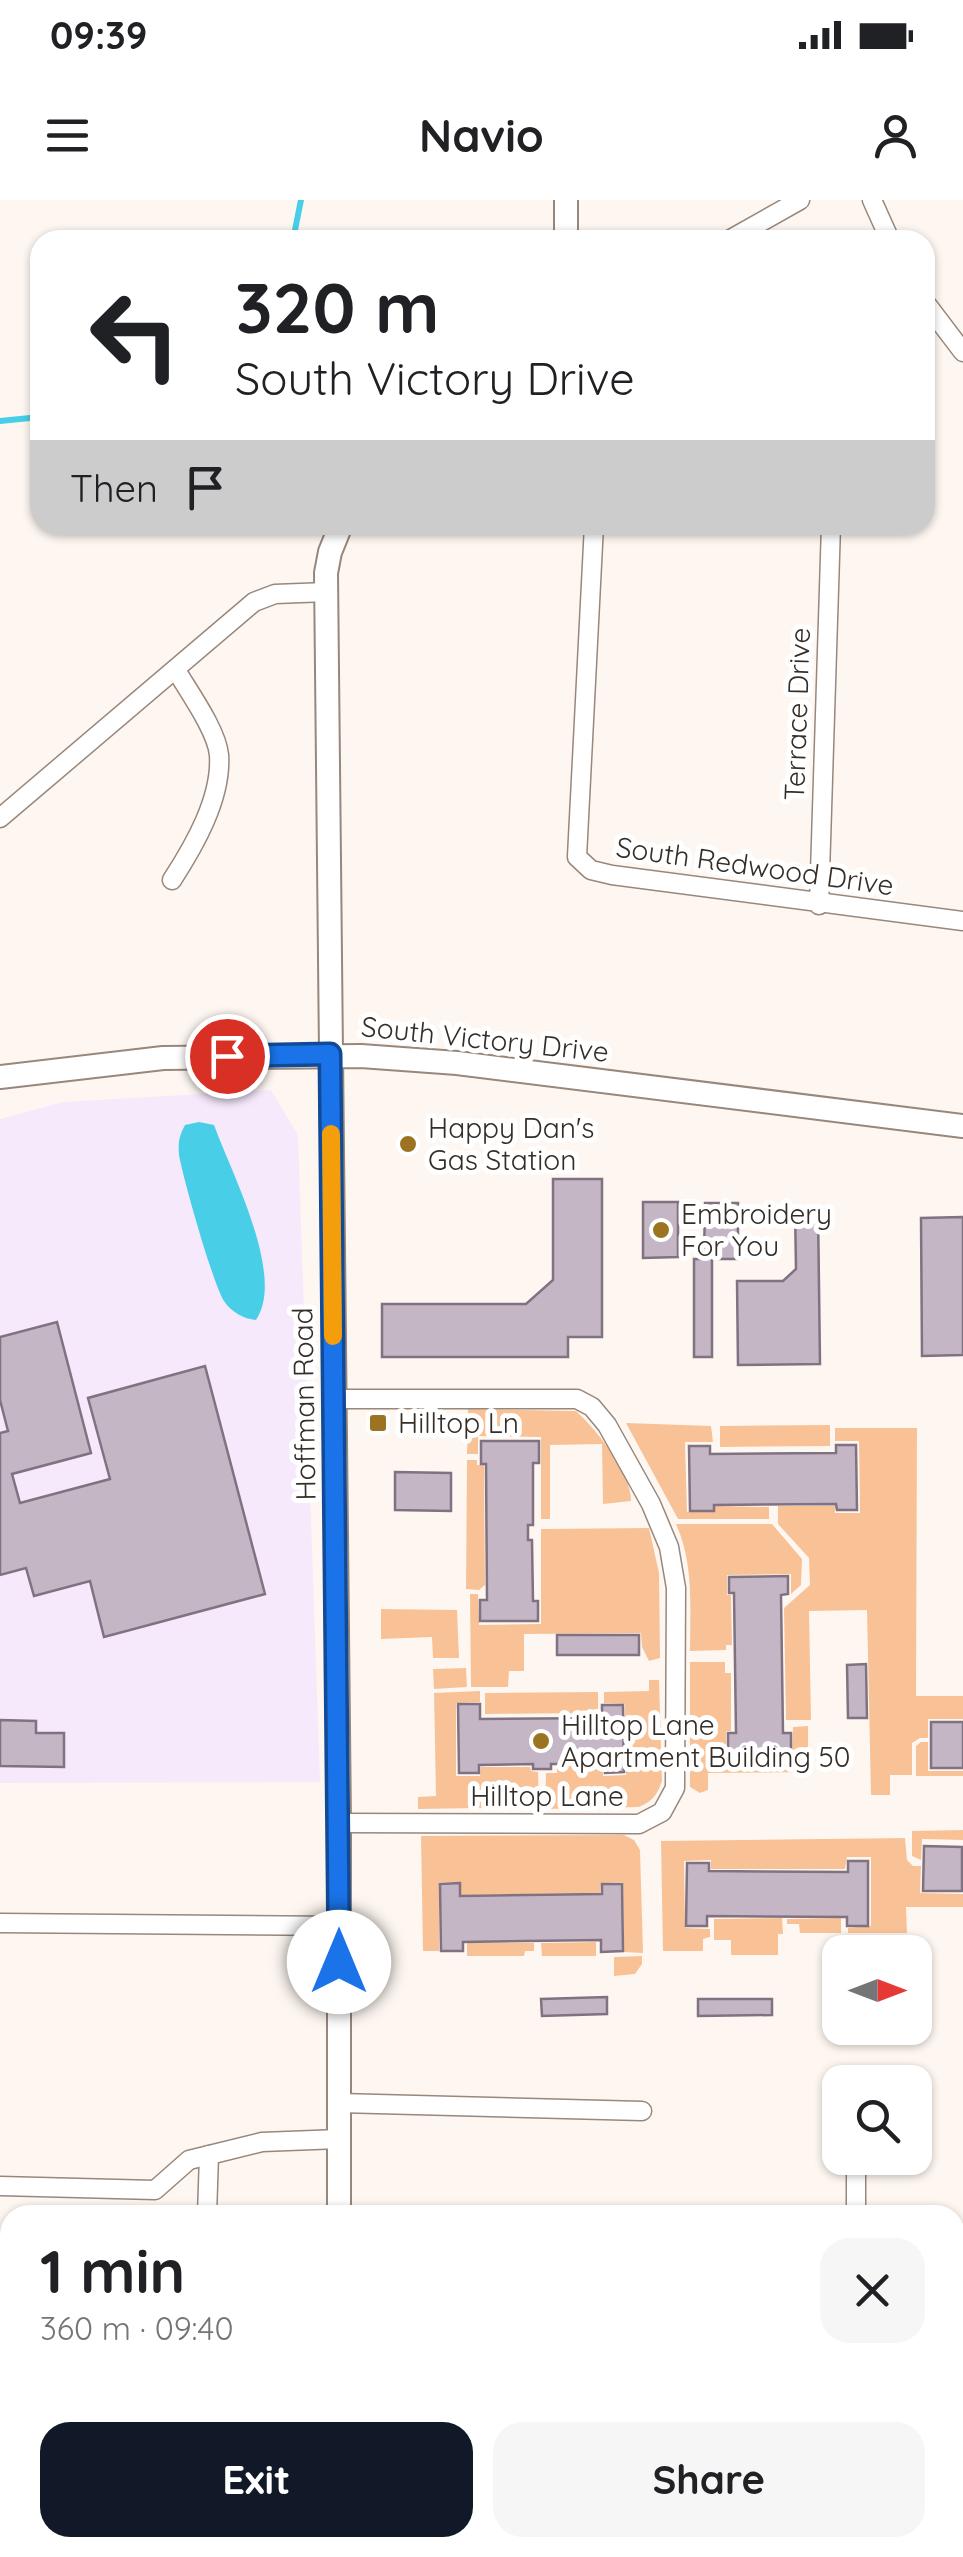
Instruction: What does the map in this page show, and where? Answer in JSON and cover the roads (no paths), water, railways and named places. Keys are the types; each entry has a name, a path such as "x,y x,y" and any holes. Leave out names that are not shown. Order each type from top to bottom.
{"main road":[{"path":"566,200 566,230"},
{"name":"Hoffman Road","path":"338,535 330,552 327,592 339,2205"},
{"name":"South Victory Drive","path":"0,1078 163,1058 330,1054 456,1062 963,1126"}],"street":[{"path":"747,230 800,200"},
{"path":"872,200 886,230"},
{"path":"935,315 963,352"},
{"name":"South Redwood Drive","path":"593,535 577,856 591,870 612,875 963,921"},
{"name":"Terrace Drive","path":"819,904 831,535"},
{"path":"0,818 254,602 274,594 327,592"},
{"path":"172,880 198,840 213,794 219,754 202,714 176,670"},
{"name":"Hilltop Lane","path":"334,1399 577,1399 592,1407 607,1424 651,1504 669,1548 676,1588 674,1788 662,1812 639,1824 339,1823"},
{"path":"0,1923 339,1926"},
{"path":"339,2103 642,2111"},
{"path":"0,2186 156,2190 189,2160 262,2142 339,2139"},
{"path":"207,2205 209,2155"},
{"path":"856,2175 856,2205"}],"water":[{"path":"185,1125 214,1125 253,1224 264,1278 264,1301 256,1320 238,1314 224,1301 192,1207 179,1143"}],"waterway":[{"path":"295,230 301,200"},
{"path":"0,421 30,418"}],"place":[{"name":"Happy Dan's Gas Station","path":"408,1144"},
{"name":"Embroidery For You","path":"661,1230"},
{"name":"Hilltop Ln","path":"378,1423"},
{"name":"Hilltop Lane Apartment Building 50","path":"541,1741"}]}
